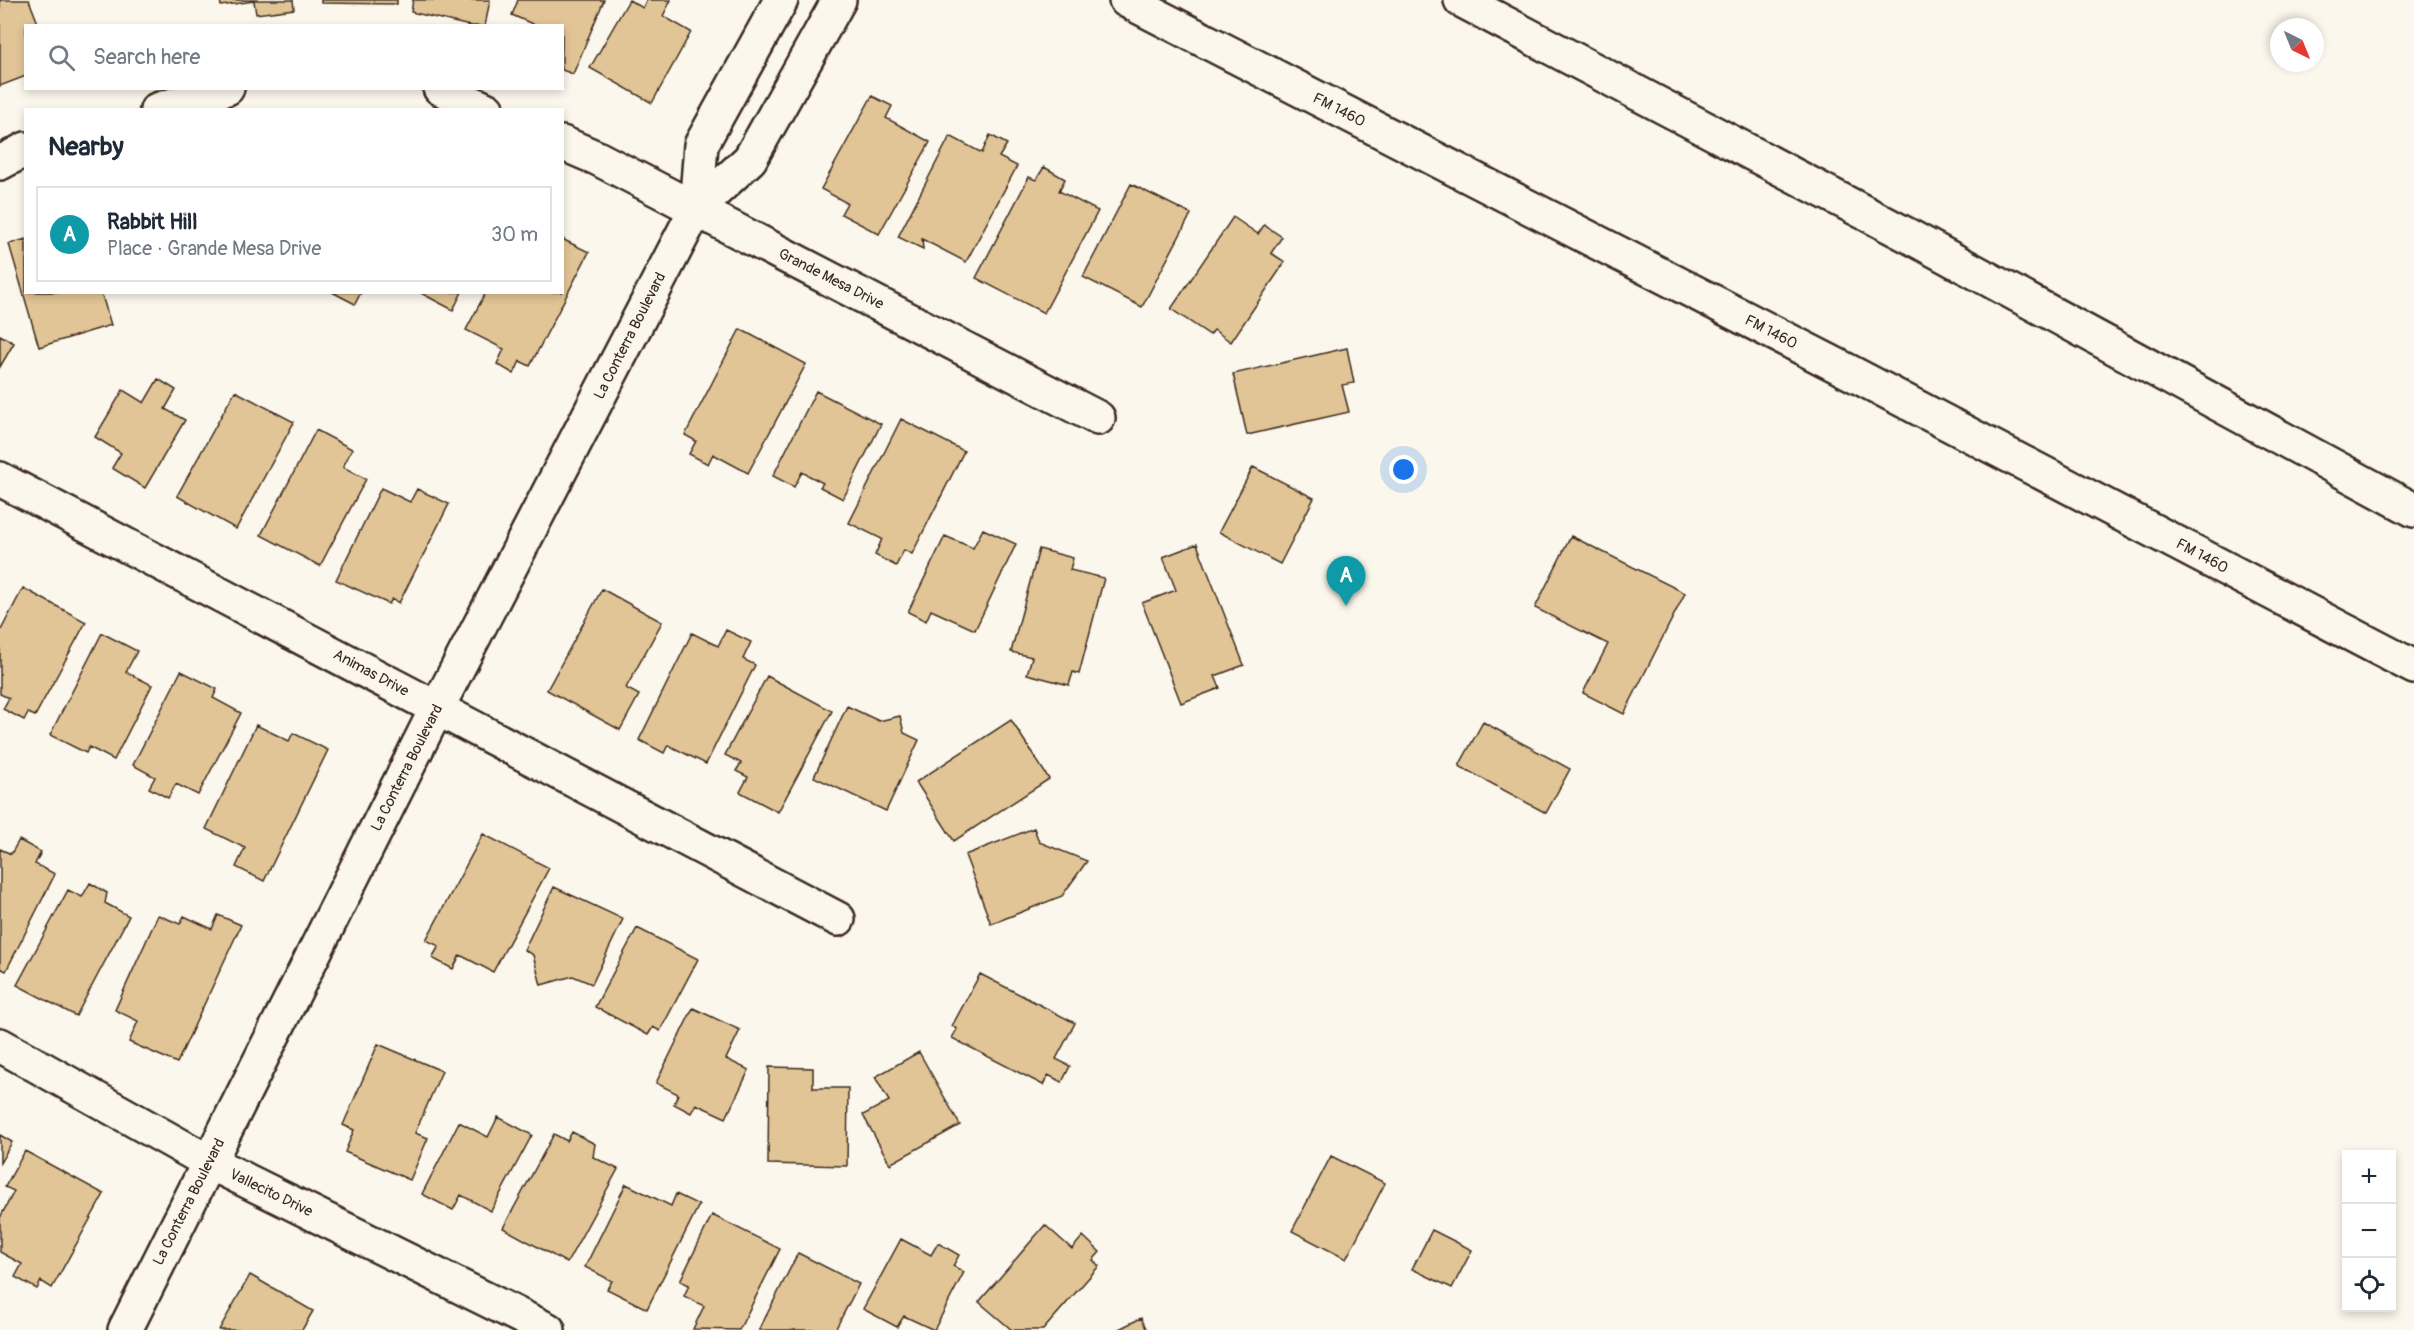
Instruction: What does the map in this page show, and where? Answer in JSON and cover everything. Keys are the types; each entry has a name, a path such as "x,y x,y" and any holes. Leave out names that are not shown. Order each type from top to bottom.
{"street":[{"name":"La Conterra Boulevard","path":"696,209 701,145 781,0"},
{"name":"La Conterra Boulevard","path":"125,1330 437,708 696,209 750,159 839,0"},
{"name":"FM 1460","path":"1126,0 1838,366 2414,667"},
{"path":"1461,0 1910,236 2414,510"},
{"path":"164,108 221,90"},
{"path":"444,90 483,108"},
{"name":"Grande Mesa Drive","path":"564,144 597,158 1098,418"},
{"path":"0,163 24,150"},
{"name":"Animas Drive","path":"0,478 838,919"},
{"name":"Vallecito Drive","path":"0,1045 209,1162 548,1330"}],"building":[{"path":"0,0 29,0 38,24 24,24 24,77 0,86"},
{"path":"220,0 293,0 294,9 256,14 254,1 221,6"},
{"path":"321,0 397,0 397,4 321,3"},
{"path":"413,0 490,0 485,24 462,24 411,12"},
{"path":"518,0 604,0 573,74 564,71 564,24 532,24 512,15"},
{"path":"629,0 643,8 647,0 671,0 663,16 691,32 652,103 590,68"},
{"path":"872,96 892,106 886,118 930,142 879,234 841,214 847,203 821,189"},
{"path":"990,135 1007,144 999,157 1017,166 966,262 922,239 923,249 898,237 950,136 982,153"},
{"path":"1044,167 1065,179 1059,191 1098,211 1044,313 976,278 1029,177 1036,180"},
{"path":"1131,184 1191,214 1142,307 1083,277"},
{"path":"1233,217 1258,234 1264,225 1282,237 1271,253 1285,262 1231,342 1214,330 1210,335 1171,309"},
{"path":"24,240 24,294 102,294 111,325 39,347 9,244"},
{"path":"564,240 589,252 530,366 520,361 514,374 497,364 504,349 466,330 485,294 564,294"},
{"path":"336,294 360,294 355,304"},
{"path":"423,294 461,294 453,310"},
{"path":"740,329 806,364 748,473 713,454 708,464 689,454 696,441 685,435"},
{"path":"0,335 14,343 0,367"},
{"path":"1347,348 1354,383 1342,385 1349,412 1247,435 1233,374"},
{"path":"158,379 176,390 165,409 185,420 145,488 112,468 121,453 95,437 123,390 144,403"},
{"path":"235,391 294,422 236,529 177,496"},
{"path":"816,391 881,424 843,499 820,487 823,483 802,472 794,487 773,476"},
{"path":"901,419 964,451 912,554 904,550 896,566 875,555 882,539 849,523"},
{"path":"316,430 352,449 343,467 366,479 320,566 261,535"},
{"path":"1253,467 1314,498 1280,564 1219,532"},
{"path":"381,488 410,502 417,489 449,504 399,603 392,599 389,604 336,580"},
{"path":"983,529 1016,544 975,630 931,610 926,621 908,612 945,536 973,548"},
{"path":"1571,536 1685,593 1624,714 1583,693 1608,644 1535,608"},
{"path":"1197,544 1244,665 1215,676 1220,688 1181,703 1142,603 1176,590 1163,557"},
{"path":"1039,549 1073,558 1070,570 1104,578 1079,674 1073,672 1069,685 1027,674 1032,657 1011,652"},
{"path":"23,588 86,622 35,716 28,713 24,720 3,709 9,698 0,694 0,632"},
{"path":"602,589 662,622 626,688 639,695 620,730 547,690"},
{"path":"726,630 751,642 743,659 755,665 706,764 668,745 664,753 639,740 692,633 718,646"},
{"path":"102,633 137,651 126,672 152,685 114,760 89,747 86,753 50,735"},
{"path":"181,671 217,689 213,698 241,713 198,795 176,784 168,798 149,788 155,777 133,765"},
{"path":"767,676 832,711 778,812 740,792 748,777 736,771 741,763 725,755"},
{"path":"847,706 879,721 900,716 904,733 919,740 886,811 814,777"},
{"path":"1011,720 1049,779 954,841 916,782"},
{"path":"1483,722 1570,769 1546,813 1459,766"},
{"path":"256,725 289,741 293,733 328,750 264,881 236,867 245,848 206,829"},
{"path":"1034,828 1039,842 1087,861 1062,896 991,924 965,855"},
{"path":"483,834 549,868 493,972 460,955 453,969 432,958 439,946 426,940"},
{"path":"19,840 41,852 35,864 55,874 6,971 0,968 0,849 11,854"},
{"path":"90,883 107,893 105,903 129,916 76,1016 17,985 68,890 82,897"},
{"path":"554,887 623,919 592,984 573,976 541,985 533,955 524,950"},
{"path":"158,915 180,924 184,916 212,929 218,915 241,925 177,1063 129,1042 138,1021 115,1010"},
{"path":"637,928 698,959 660,1031 653,1027 648,1035 595,1007"},
{"path":"980,974 1075,1023 1056,1059 1070,1066 1062,1082 1048,1075 1043,1085 952,1038 957,1029 952,1026"},
{"path":"693,1008 740,1030 726,1059 749,1070 726,1118 696,1104 691,1113 674,1104 678,1094 656,1083"},
{"path":"378,1044 442,1071 415,1133 428,1138 410,1180 345,1152 354,1130 343,1125"},
{"path":"919,1052 960,1125 890,1164 863,1115 889,1101 875,1077"},
{"path":"769,1067 813,1068 813,1088 848,1088 847,1166 768,1164"},
{"path":"498,1117 532,1135 491,1211 461,1195 453,1210 422,1194 459,1122 488,1137"},
{"path":"572,1132 595,1144 593,1157 618,1169 567,1263 503,1228 554,1134 567,1141"},
{"path":"0,1135 12,1142 0,1163"},
{"path":"25,1151 104,1194 52,1288 41,1281 37,1289 15,1277 22,1264 0,1252 0,1218 14,1191 5,1187"},
{"path":"1331,1156 1385,1183 1346,1259 1292,1231"},
{"path":"626,1184 671,1206 676,1194 699,1205 647,1309 607,1289 612,1281 585,1267"},
{"path":"712,1215 780,1249 739,1330 693,1329 704,1306 684,1296 689,1285 680,1281"},
{"path":"1045,1225 1072,1249 1083,1236 1100,1252 1093,1260 1099,1266 1043,1330 1012,1330 979,1302"},
{"path":"1432,1230 1472,1250 1452,1288 1412,1269"},
{"path":"901,1239 931,1255 938,1243 959,1255 953,1266 964,1272 934,1330 904,1316 897,1327 863,1309"},
{"path":"798,1253 859,1284 835,1330 759,1330"},
{"path":"250,1275 313,1311 302,1330 219,1330"},
{"path":"1141,1318 1147,1330 1117,1330"}],"place":[{"name":"Rabbit Hill","path":"1346,606"}]}
